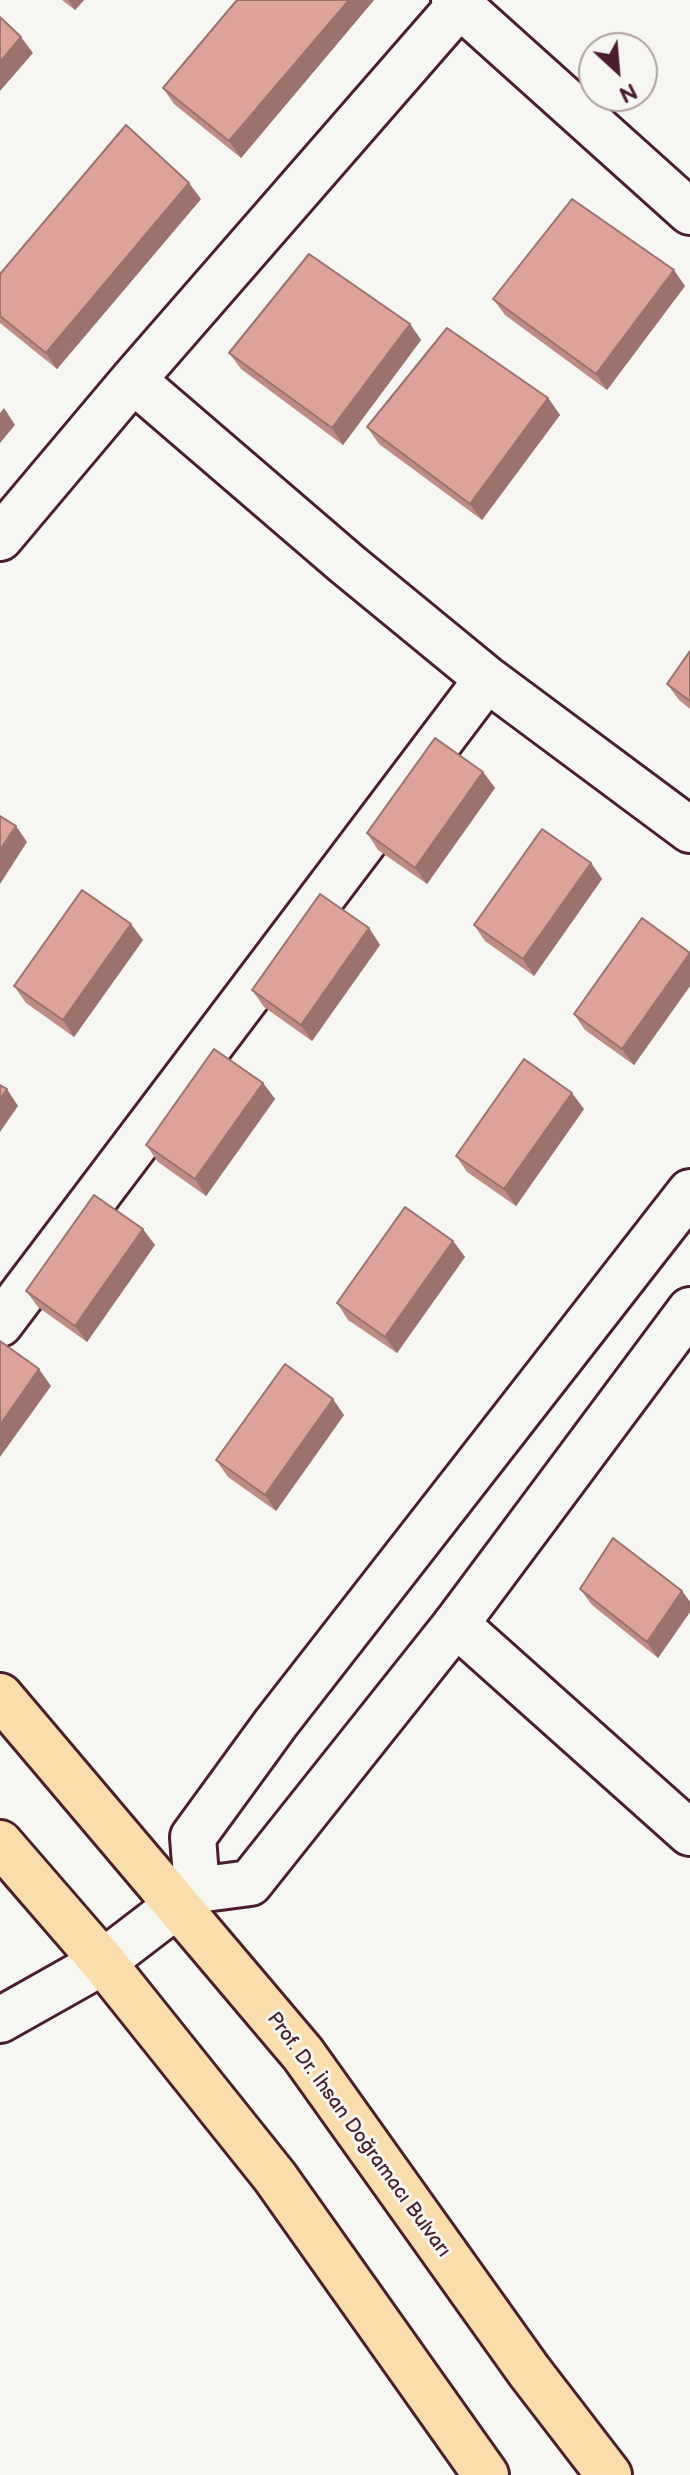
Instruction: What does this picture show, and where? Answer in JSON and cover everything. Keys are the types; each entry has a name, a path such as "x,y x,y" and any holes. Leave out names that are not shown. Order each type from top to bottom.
{"main road":[{"name":"Prof. Dr. İhsan Doğramacı Bulvarı","path":"0,1696 188,1898 529,2371 609,2475"},
{"path":"0,1843 103,1962 275,2177 486,2475"}],"street":[{"path":"0,538 459,2 690,212"},
{"path":"133,380 347,564 487,679 690,830"},
{"path":"0,1324 487,679"},
{"path":"188,1898 193,1837 276,1723 690,1192"},
{"path":"0,2020 103,1962 188,1898 250,1883 456,1624 690,1310"},
{"path":"456,1624 690,1833"}],"building":[{"path":"237,0 349,0 229,141 163,88"},
{"path":"0,17 21,37 0,62"},
{"path":"126,125 189,183 46,353 0,316 0,274"},
{"path":"572,199 674,270 596,374 493,299"},
{"path":"309,254 410,324 332,428 229,353"},
{"path":"447,328 548,398 470,504 367,427"},
{"path":"690,651 690,701 667,684"},
{"path":"435,738 483,772 415,868 367,833"},
{"path":"0,816 16,826 0,850"},
{"path":"542,829 591,863 523,959 474,925"},
{"path":"82,890 131,924 63,1020 14,986"},
{"path":"320,894 369,928 301,1025 252,990"},
{"path":"642,918 690,953 622,1049 574,1014"},
{"path":"214,1049 263,1083 195,1179 146,1145"},
{"path":"524,1059 572,1093 504,1189 456,1156"},
{"path":"0,1085 7,1089 0,1099"},
{"path":"94,1195 143,1229 75,1326 26,1291"},
{"path":"405,1207 453,1241 385,1337 337,1303"},
{"path":"0,1341 39,1369 0,1425"},
{"path":"285,1364 333,1399 265,1495 216,1460"},
{"path":"613,1538 682,1591 647,1642 580,1589"}]}
